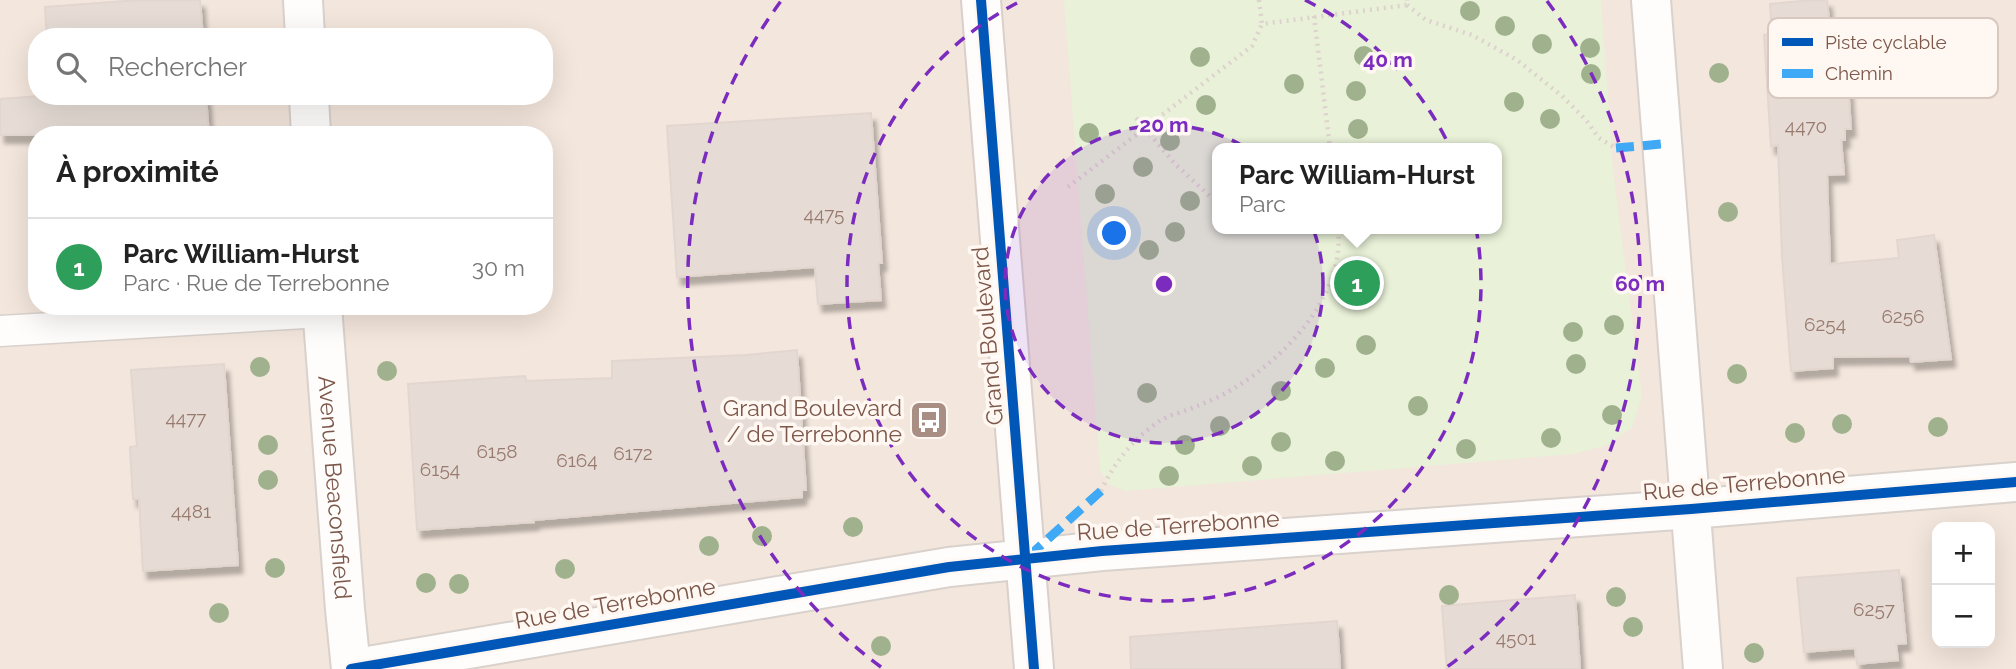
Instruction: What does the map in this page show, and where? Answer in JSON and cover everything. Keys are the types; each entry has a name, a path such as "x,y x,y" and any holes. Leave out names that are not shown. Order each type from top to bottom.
{"street":[{"path":"303,0 305,28"},
{"name":"Grand Boulevard","path":"981,0 1034,669"},
{"path":"1651,0 1703,669"},
{"path":"309,105 311,126"},
{"name":"Avenue Beaconsfield","path":"322,315 351,669"},
{"name":"Rue de Terrebonne","path":"351,669 949,567 1118,549 1691,509 2016,482"}],"lane":[{"path":"0,331 234,315"}],"path":[{"path":"1068,187 1252,46 1262,24 1259,0"},
{"path":"1262,24 1407,3 1426,20 1472,34 1517,60 1562,96 1586,120 1599,138 1616,148"},
{"path":"1314,16 1329,143"},
{"path":"1136,118 1185,174 1212,198"},
{"path":"1101,491 1112,467 1152,426 1236,387 1268,364 1293,339 1315,313 1330,283 1338,234"}],"shaded area":[{"path":"0,0 2016,0 2016,669 0,669"}],"green space":[{"path":"1064,0 1601,0 1613,169 1642,397 1632,428 1605,446 1574,454 1125,491 1109,484 1100,470"}],"building":[{"path":"139,0 200,0 202,28 46,28 45,7"},
{"path":"1827,0 1829,18 1771,18 1770,4"},
{"path":"1768,34 1768,98 1849,98 1851,129 1845,129 1845,140 1841,140 1844,174 1827,175 1830,264 1899,258 1897,240 1934,235 1951,359 1911,362 1910,356 1833,357 1833,368 1791,371 1782,255 1778,145 1771,146 1764,35"},
{"path":"28,97 28,105 207,105 208,126 28,126 28,135 0,135 0,99"},
{"path":"871,113 882,263 878,263 881,300 818,304 815,267 677,277 667,126"},
{"path":"797,350 806,490 802,490 802,497 417,530 408,384 525,376 526,381 612,378 612,361"},
{"path":"224,364 238,565 143,571 139,499 133,499 130,447 137,446 131,370"},
{"path":"1899,570 1906,643 1896,644 1898,660 1857,664 1855,648 1804,652 1797,578"},
{"path":"1575,595 1580,669 1447,669 1442,606"},
{"path":"1337,621 1340,669 1131,669 1130,637"}],"marked path":[{"path":"1616,148 1662,144"},
{"path":"1028,557 1101,491"}],"cycle path":[{"path":"981,0 1034,669"},
{"path":"351,669 949,567 1102,551 1691,509 2016,482"}],"place":[{"name":"Parc William-Hurst","path":"1357,283"},
{"name":"Grand Boulevard / de Terrebonne","path":"929,420"}]}
